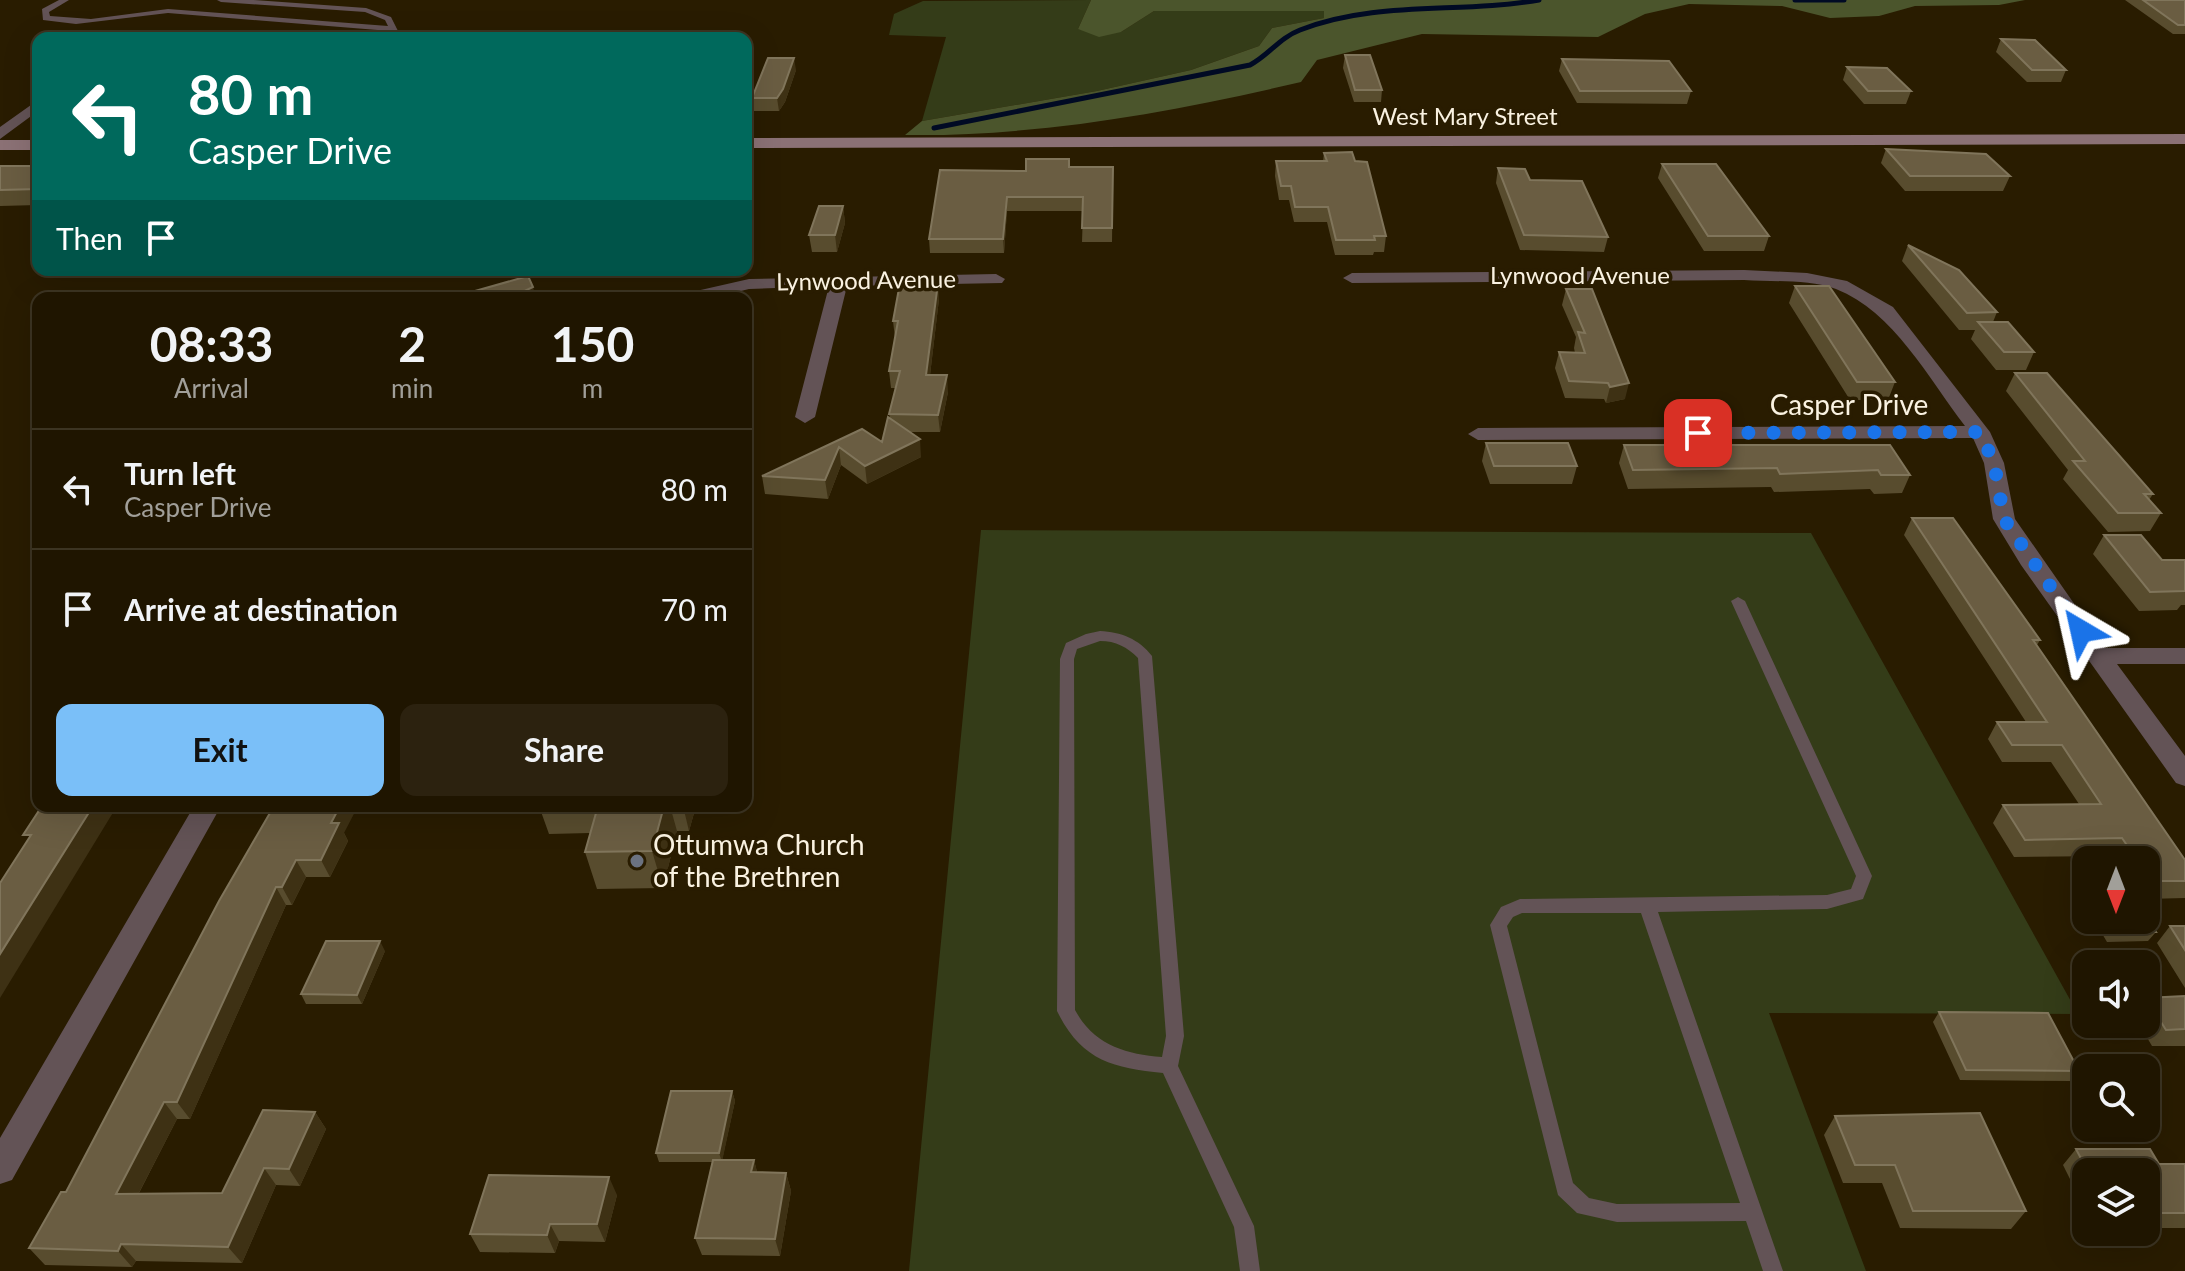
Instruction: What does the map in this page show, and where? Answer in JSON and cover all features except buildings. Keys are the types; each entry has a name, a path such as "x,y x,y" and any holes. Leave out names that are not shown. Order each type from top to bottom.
{"main road":[{"name":"West Mary Street","path":"752,143 2185,139"},
{"path":"0,145 32,145"}],"street":[{"path":"0,134 32,109"},
{"name":"Lynwood Avenue","path":"1352,278 1699,275 1807,278 1841,285 1887,311 1980,432 1994,463 2004,519 2185,776"},
{"name":"Lynwood Avenue","path":"715,292 749,284 996,279"},
{"path":"805,417 839,281"},
{"name":"Casper Drive","path":"1478,434 1980,432"},
{"path":"2099,656 2185,656"},
{"path":"0,1169 205,812"}],"lane":[{"path":"65,0 45,11 46,18 80,24 142,11 168,11 382,32"},
{"path":"221,0 366,10 388,19 392,32"},
{"path":"1738,601 1864,876 1857,894 1827,902 1520,906 1507,912 1498,925 1565,1188 1584,1206 1617,1213 1751,1212"},
{"path":"1169,1066 1136,1063 1103,1053 1075,1033 1066,1011 1067,659 1071,646 1086,637 1116,636 1133,644 1145,656 1175,1036 1169,1066 1244,1226 1250,1271"},
{"path":"1647,906 1773,1271"}],"green space":[{"path":"1091,0 1078,29 1121,32 1154,11 1324,11 1324,18 1272,28 1259,46 1191,70 1097,91 922,121 946,37 889,35 894,14 923,1"},
{"path":"1091,0 2025,0 1999,5 1915,6 1879,16 1830,18 1782,6 1689,4 1645,14 1598,37 1422,34 1317,60 1301,82 1203,103 1054,127 955,135 905,135 922,121 1097,91 1191,70 1259,46 1272,28 1324,18 1324,11 1154,11 1121,32 1099,37 1078,29"},
{"path":"981,530 1811,533 2072,1003 2072,1014 1769,1013 1866,1271 909,1271"}],"waterway":[{"path":"934,128 1250,65 1293,33 1329,21 1388,11 1539,0"},
{"path":"1795,0 1844,0"}],"place":[{"name":"Ottumwa Church of the Brethren","path":"637,861"}],"route":[{"path":"1698,433 1980,432 1994,463 2002,494 2004,519 2029,560 2081,631"}]}
